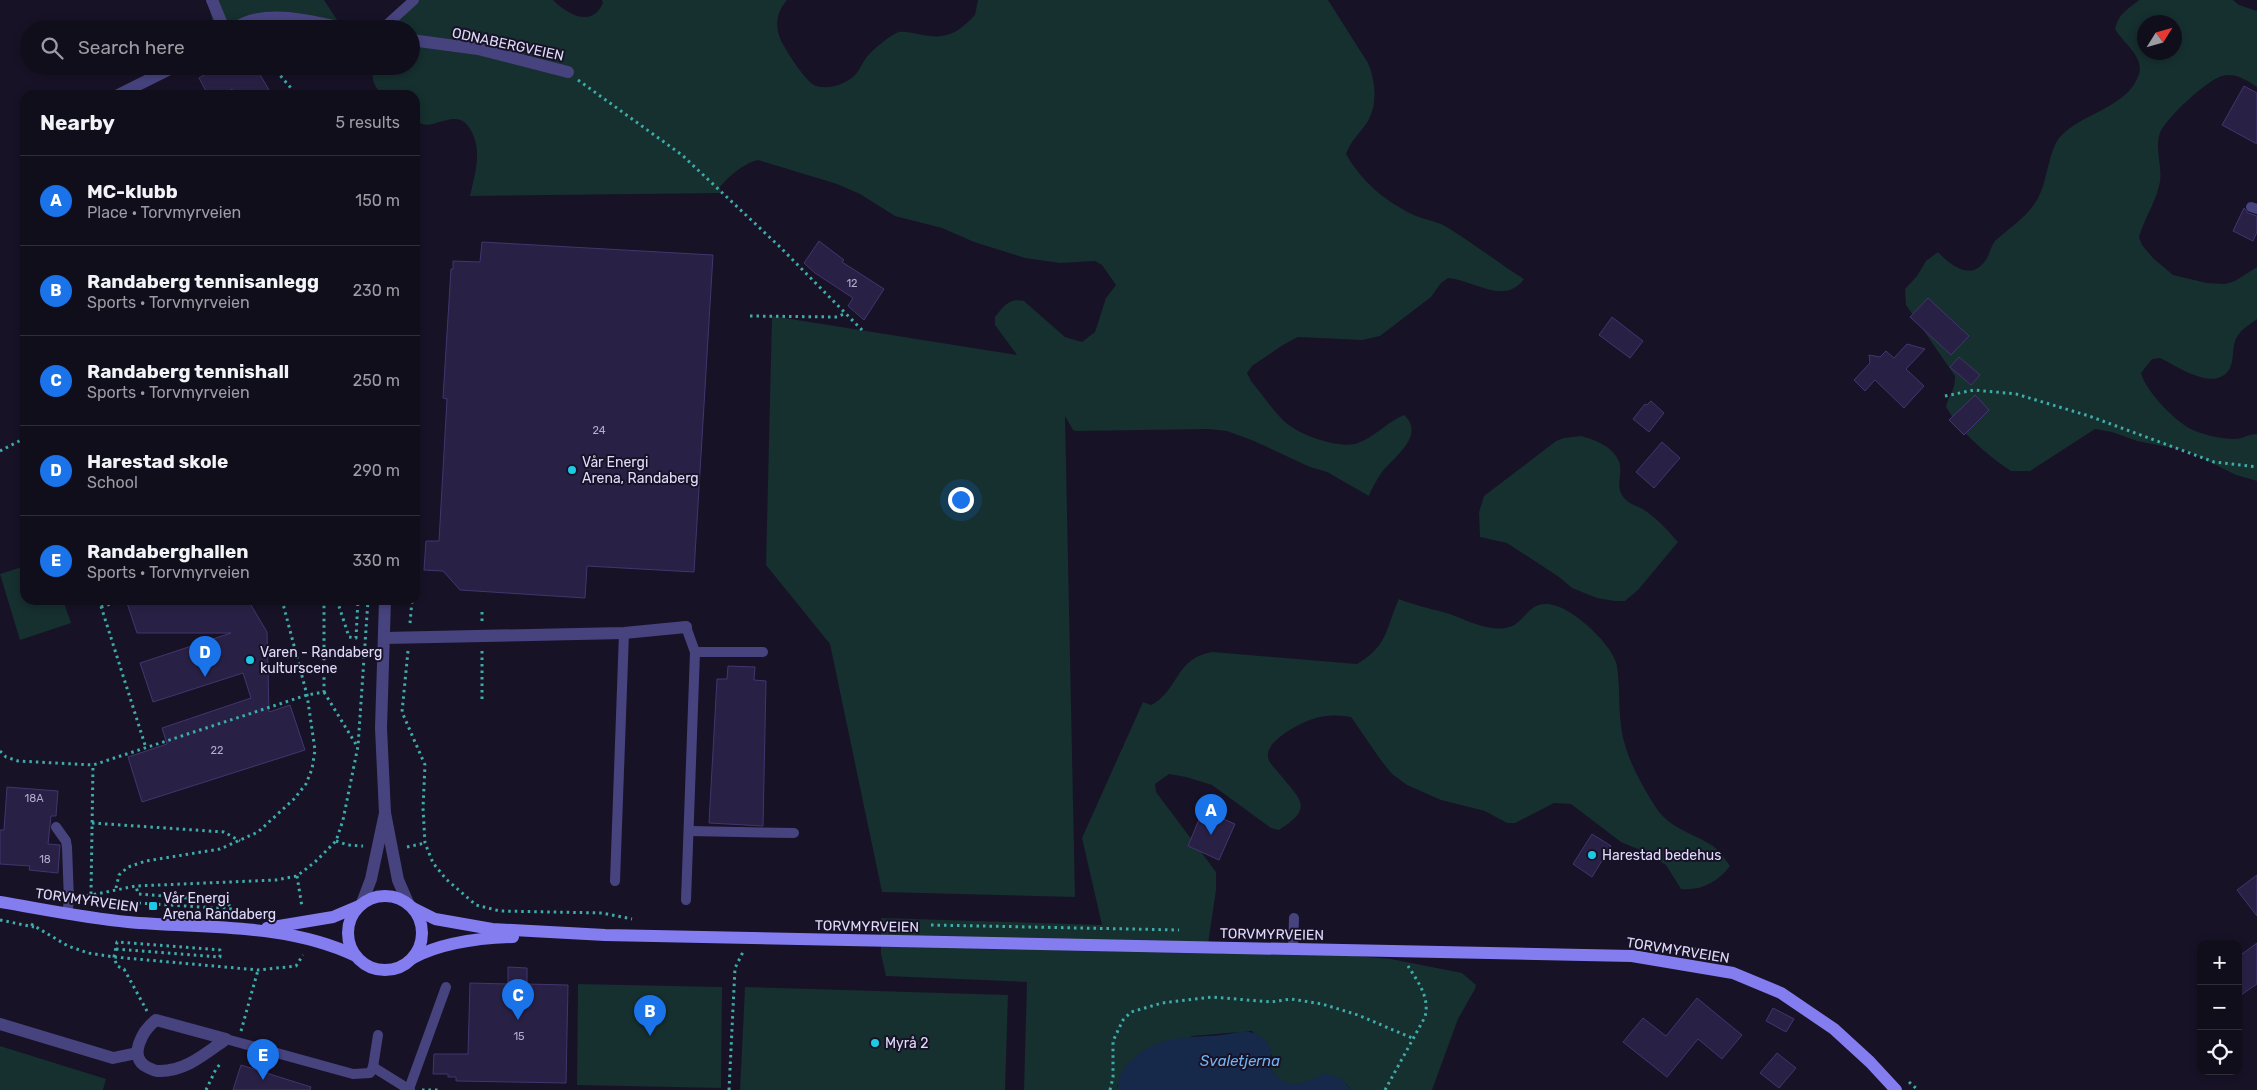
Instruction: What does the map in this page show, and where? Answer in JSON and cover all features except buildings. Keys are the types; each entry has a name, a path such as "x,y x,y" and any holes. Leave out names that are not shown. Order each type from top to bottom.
{"main road":[{"path":"385,895 397,897 411,906 420,920 423,934 420,947 412,958 399,967 380,970 370,967 356,956 350,946 348,935 353,914 361,904 373,897 385,895"},
{"name":"TORVMYRVEIEN","path":"0,902 68,907 127,922 260,930 336,946 356,956"},
{"name":"TORVMYRVEIEN","path":"260,930 333,917 361,904"},
{"name":"TORVMYRVEIEN","path":"411,906 436,919 492,928 605,935 1632,956 1733,973 1781,993 1834,1029 1870,1062 1896,1090"},
{"name":"TORVMYRVEIEN","path":"412,958 432,948 489,938 605,935"}],"street":[{"path":"212,0 220,20"},
{"path":"258,20 292,18 302,20"},
{"name":"ODNABERGVEIEN","path":"420,41 478,49 568,72"},
{"path":"128,90 158,75"},
{"path":"385,605 381,728 385,812 398,880 411,906"},
{"path":"384,638 624,633 686,627"},
{"path":"361,904 370,880 385,812"},
{"path":"156,1020 232,1041 188,1065 156,1072 142,1064 137,1053 140,1039 148,1026 156,1020"},
{"path":"0,1024 113,1058 137,1053"}],"lane":[{"path":"392,20 414,0"},
{"path":"686,627 695,652 686,900"},
{"path":"615,881 624,633"},
{"path":"695,652 763,652"},
{"path":"56,827 66,841 68,907"},
{"path":"689,831 794,833"},
{"path":"1293,950 1294,918"},
{"path":"373,1067 410,1090 446,987"},
{"path":"232,1041 353,1074 370,1073 373,1067 378,1034"}],"path":[{"path":"568,72 682,155 780,247 862,330"},
{"path":"280,75 293,90"},
{"path":"750,316 837,317 846,313"},
{"path":"1945,396 1974,390 2016,394 2089,416 2214,462 2257,467"},
{"path":"0,451 20,441"},
{"path":"100,605 146,748"},
{"path":"101,608 110,605"},
{"path":"116,888 119,876 128,867 146,861 220,849 258,832 294,799 306,784 312,769 315,750 307,695 283,605"},
{"path":"324,605 324,692 358,746"},
{"path":"339,605 349,637 356,638 358,605"},
{"path":"68,907 91,894 116,888 276,880 298,876 336,841 343,820 358,746 368,605"},
{"path":"412,605 402,712 425,765 423,808 425,843 433,863 446,879 476,905 500,911 602,913 640,920"},
{"path":"482,612 482,699"},
{"path":"0,752 6,757 18,761 93,765 307,695 324,692"},
{"path":"91,894 93,765"},
{"path":"92,823 224,832 240,841"},
{"path":"336,841 348,845 364,846"},
{"path":"406,847 425,843"},
{"path":"298,876 303,910"},
{"path":"117,904 139,903 232,909 226,902 138,894 136,886"},
{"path":"0,920 38,928 68,946 88,953 114,957 258,970 296,966 303,955"},
{"path":"924,924 1183,930"},
{"path":"728,1090 735,968 750,938"},
{"path":"116,949 220,957 220,950 117,942 114,957 117,966 124,969 144,1009 156,1020"},
{"path":"1386,1090 1412,1038 1425,1017 1427,1008 1424,995 1401,952"},
{"path":"206,1090 216,1069 224,1060 233,1055 232,1041 258,970"},
{"path":"1110,1090 1113,1077 1113,1041 1124,1020 1131,1012 1162,1003 1212,998 1271,1002 1291,999 1340,1009 1392,1028 1412,1038"}],"green space":[{"path":"208,0 324,0 337,20 236,20 212,20"},
{"path":"414,0 553,0 573,14 586,17 598,11 603,3 602,0 787,0 780,11 777,22 781,40 793,61 810,82 819,87 831,87 852,78 872,51 895,33 904,32 927,36 943,36 956,31 975,15 978,0 1328,0 1368,63 1373,78 1374,102 1370,117 1346,154 1352,164 1376,191 1395,205 1416,216 1445,226 1524,279 1516,287 1508,291 1498,291 1448,278 1441,283 1431,297 1380,336 1362,340 1298,337 1252,366 1247,373 1271,406 1289,425 1308,435 1330,442 1350,445 1358,443 1404,415 1410,423 1412,430 1410,438 1382,472 1369,496 1327,472 1310,467 1254,441 1227,431 1209,429 1076,431 1073,430 1065,416 1075,897 882,892 830,644 766,565 772,316 1017,355 995,325 995,317 1007,304 1019,300 1024,301 1065,337 1082,342 1095,332 1106,298 1116,285 1102,265 1095,261 1060,263 1025,258 974,242 942,228 895,216 860,194 837,184 758,160 747,164 732,174 720,187 721,193 470,196 476,169 477,151 473,134 467,125 461,120 455,119 429,125 420,123 420,90 379,90 374,82 373,75 420,75 420,20 393,20"},
{"path":"2139,0 2233,0 2239,5 2257,11 2257,87 2245,79 2236,76 2222,76 2197,92 2163,127 2158,139 2159,186 2139,237 2142,245 2153,258 2173,275 2207,283 2225,284 2235,281 2257,267 2257,319 2243,330 2237,338 2230,368 2224,375 2216,379 2196,376 2160,358 2152,359 2141,373 2148,388 2162,405 2178,421 2193,430 2229,439 2257,434 2257,481 2236,475 2188,451 2137,441 2112,432 2095,429 2030,471 2011,471 1975,443 1952,417 1946,407 1954,386 1955,376 1906,305 1905,289 1917,276 1926,261 1938,252 1950,263 1962,270 1969,271 1981,265 1987,258 1995,241 2034,205 2041,191 2056,142 2069,129 2115,103 2125,95 2139,74 2140,67 2138,60 2182,60 2182,15 2137,15 2137,58 2115,29 2116,24 2127,9"},
{"path":"1581,436 1604,445 1614,453 1620,465 1619,486 1621,494 1630,503 1651,515 1678,542 1638,590 1625,601 1597,598 1572,588 1559,577 1507,543 1480,537 1479,512 1484,496 1556,441"},
{"path":"20,568 20,605 65,605 71,623 20,640 0,574"},
{"path":"1399,599 1498,629 1512,626 1533,608 1547,604 1565,609 1593,630 1609,649 1617,666 1621,725 1625,745 1642,784 1660,814 1674,825 1713,846 1730,866 1720,877 1702,887 1681,889 1666,865 1645,852 1621,842 1571,804 1554,803 1515,823 1507,823 1485,811 1441,800 1407,785 1392,774 1351,717 1324,716 1288,731 1273,743 1269,750 1268,758 1270,762 1300,802 1300,809 1297,815 1279,830 1271,828 1212,785 1169,774 1155,784 1156,792 1216,872 1216,890 1208,944 1213,951 1221,954 1309,952 1391,959 1462,973 1476,985 1458,1019 1432,1090 1351,1090 1346,1084 1309,1083 1302,1087 1284,1085 1277,1080 1269,1065 1273,1057 1252,1031 1192,1036 1117,1085 1117,1090 1024,1090 1027,982 886,976 881,954 881,918 1102,925 1082,838 1143,702 1151,705 1160,699 1191,660 1213,652 1357,664 1381,643"},
{"path":"578,984 722,987 721,1088 577,1085"},
{"name":"Myrå 2","path":"745,987 1008,995 1005,1090 740,1090"},
{"path":"0,1046 106,1079 103,1090 0,1090"}],"water":[{"name":"Svaletjerna","path":"1243,1031 1256,1034 1266,1042 1271,1052 1269,1065 1279,1079 1293,1084 1308,1081 1324,1073 1340,1078 1351,1090 1117,1090 1125,1067 1131,1060 1148,1048 1174,1039 1214,1036"}],"place":[{"name":"Vår Energi Arena, Randaberg","path":"572,470"},
{"name":"Varen - Randaberg kulturscene","path":"250,660"},
{"name":"Harestad skole","path":"205,677"},
{"name":"MC-klubb","path":"1211,835"},
{"name":"Harestad bedehus","path":"1592,855"},
{"name":"Vår Energi Arena Randaberg","path":"153,906"},
{"name":"Randaberg tennishall","path":"518,1020"},
{"name":"Randaberg tennisanlegg","path":"650,1036"},
{"name":"Myrå 2","path":"875,1043"},
{"name":"Randaberghallen","path":"263,1080"}]}
